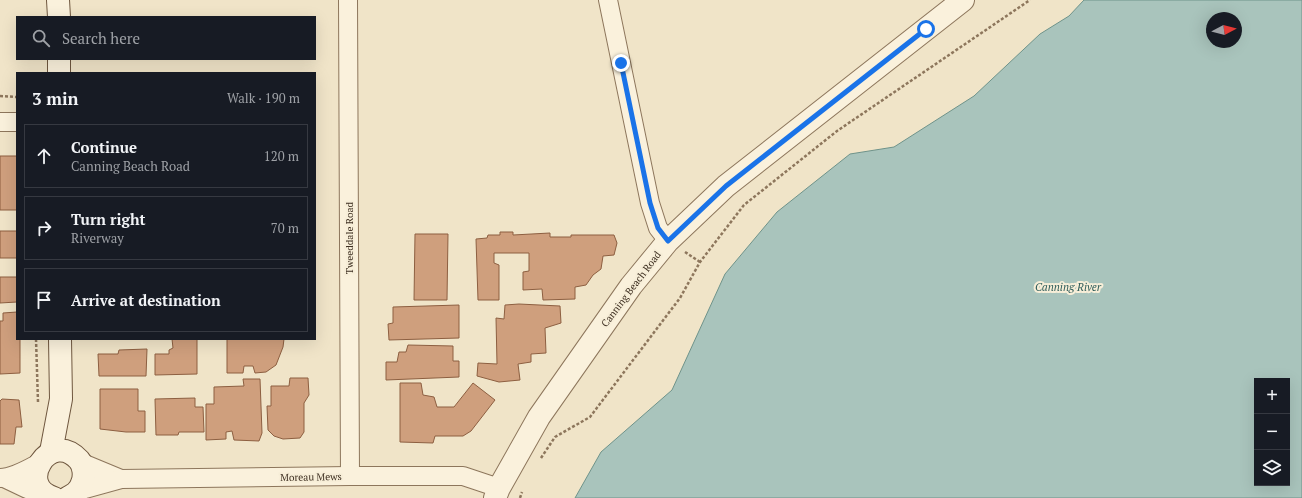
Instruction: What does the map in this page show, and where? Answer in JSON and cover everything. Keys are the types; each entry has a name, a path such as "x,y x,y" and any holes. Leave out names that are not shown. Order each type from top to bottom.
{"street":[{"path":"58,0 59,16"},
{"name":"Tweeddale Road","path":"348,0 350,476"},
{"path":"608,0 650,203 658,228 668,241"},
{"name":"Canning Beach Road","path":"497,493 539,417 631,286 668,241 726,186 963,0"},
{"path":"59,60 59,72"},
{"path":"0,122 16,122"},
{"path":"2,478 27,489 61,496 82,484 84,476 83,468 77,459 61,399 60,340"},
{"path":"61,399 45,458 36,471 36,479 39,487 61,496"},
{"path":"2,478 26,470 59,451 67,452 77,459"},
{"name":"Moreau Mews","path":"77,459 121,478"},
{"name":"Moreau Mews","path":"61,496 121,478 350,476 463,476 497,493"}],"path":[{"path":"539,462 555,438 590,417 680,298 700,262 744,205 837,131 1030,0"},
{"path":"0,96 16,97"},
{"path":"36,340 38,408"},
{"path":"520,498 523,487"}],"water":[{"name":"Canning River","path":"1084,0 1302,0 1302,498 575,498 601,452 672,390 725,274 777,212 850,154 894,147 974,96 1040,34 1069,16"}],"building":[{"path":"0,156 16,156 16,210 0,210"},
{"path":"0,231 16,231 16,258 0,258"},
{"path":"500,232 513,232 513,235 550,233 550,237 571,237 571,235 614,235 617,243 614,255 603,256 601,269 593,275 586,285 575,287 575,299 543,300 542,289 523,290 523,272 529,271 529,253 494,253 494,263 499,265 499,300 478,300 476,239 487,238 488,235 500,235"},
{"path":"415,234 448,234 447,300 414,300"},
{"path":"0,277 16,277 16,302 0,303"},
{"path":"519,304 560,306 561,323 545,328 546,353 531,354 531,362 518,364 520,380 499,382 477,376 478,363 497,364 496,318 504,319 505,305"},
{"path":"459,305 459,338 389,340 388,324 393,323 393,307"},
{"path":"16,312 16,340 20,340 20,373 0,374 0,321 3,321 3,313"},
{"path":"172,340 197,340 197,374 155,375 155,354 169,354 169,350 173,348"},
{"path":"227,340 284,340 283,347 276,365 266,372 255,373 253,366 244,366 243,373 227,373"},
{"path":"408,345 453,346 453,361 459,361 459,377 386,380 386,362 397,362 399,352 406,352"},
{"path":"147,349 146,376 99,376 98,354 118,354 119,350"},
{"path":"290,378 308,378 309,395 304,403 304,432 300,438 283,439 274,436 268,430 267,406 271,406 271,386 289,386"},
{"path":"243,379 260,379 262,433 259,441 234,440 232,431 226,432 226,439 206,440 206,404 214,404 214,387 244,386"},
{"path":"400,383 421,383 423,395 434,397 437,407 454,407 473,383 495,400 471,431 463,436 435,436 433,443 400,442"},
{"path":"100,389 138,389 138,411 145,411 145,432 126,432 100,429"},
{"path":"195,398 195,407 203,407 204,432 179,432 178,435 156,435 155,399"},
{"path":"2,399 19,400 22,427 16,427 14,444 0,444 0,401"}],"route":[{"path":"621,63 650,203 658,228 668,241 726,186 926,29"}]}
